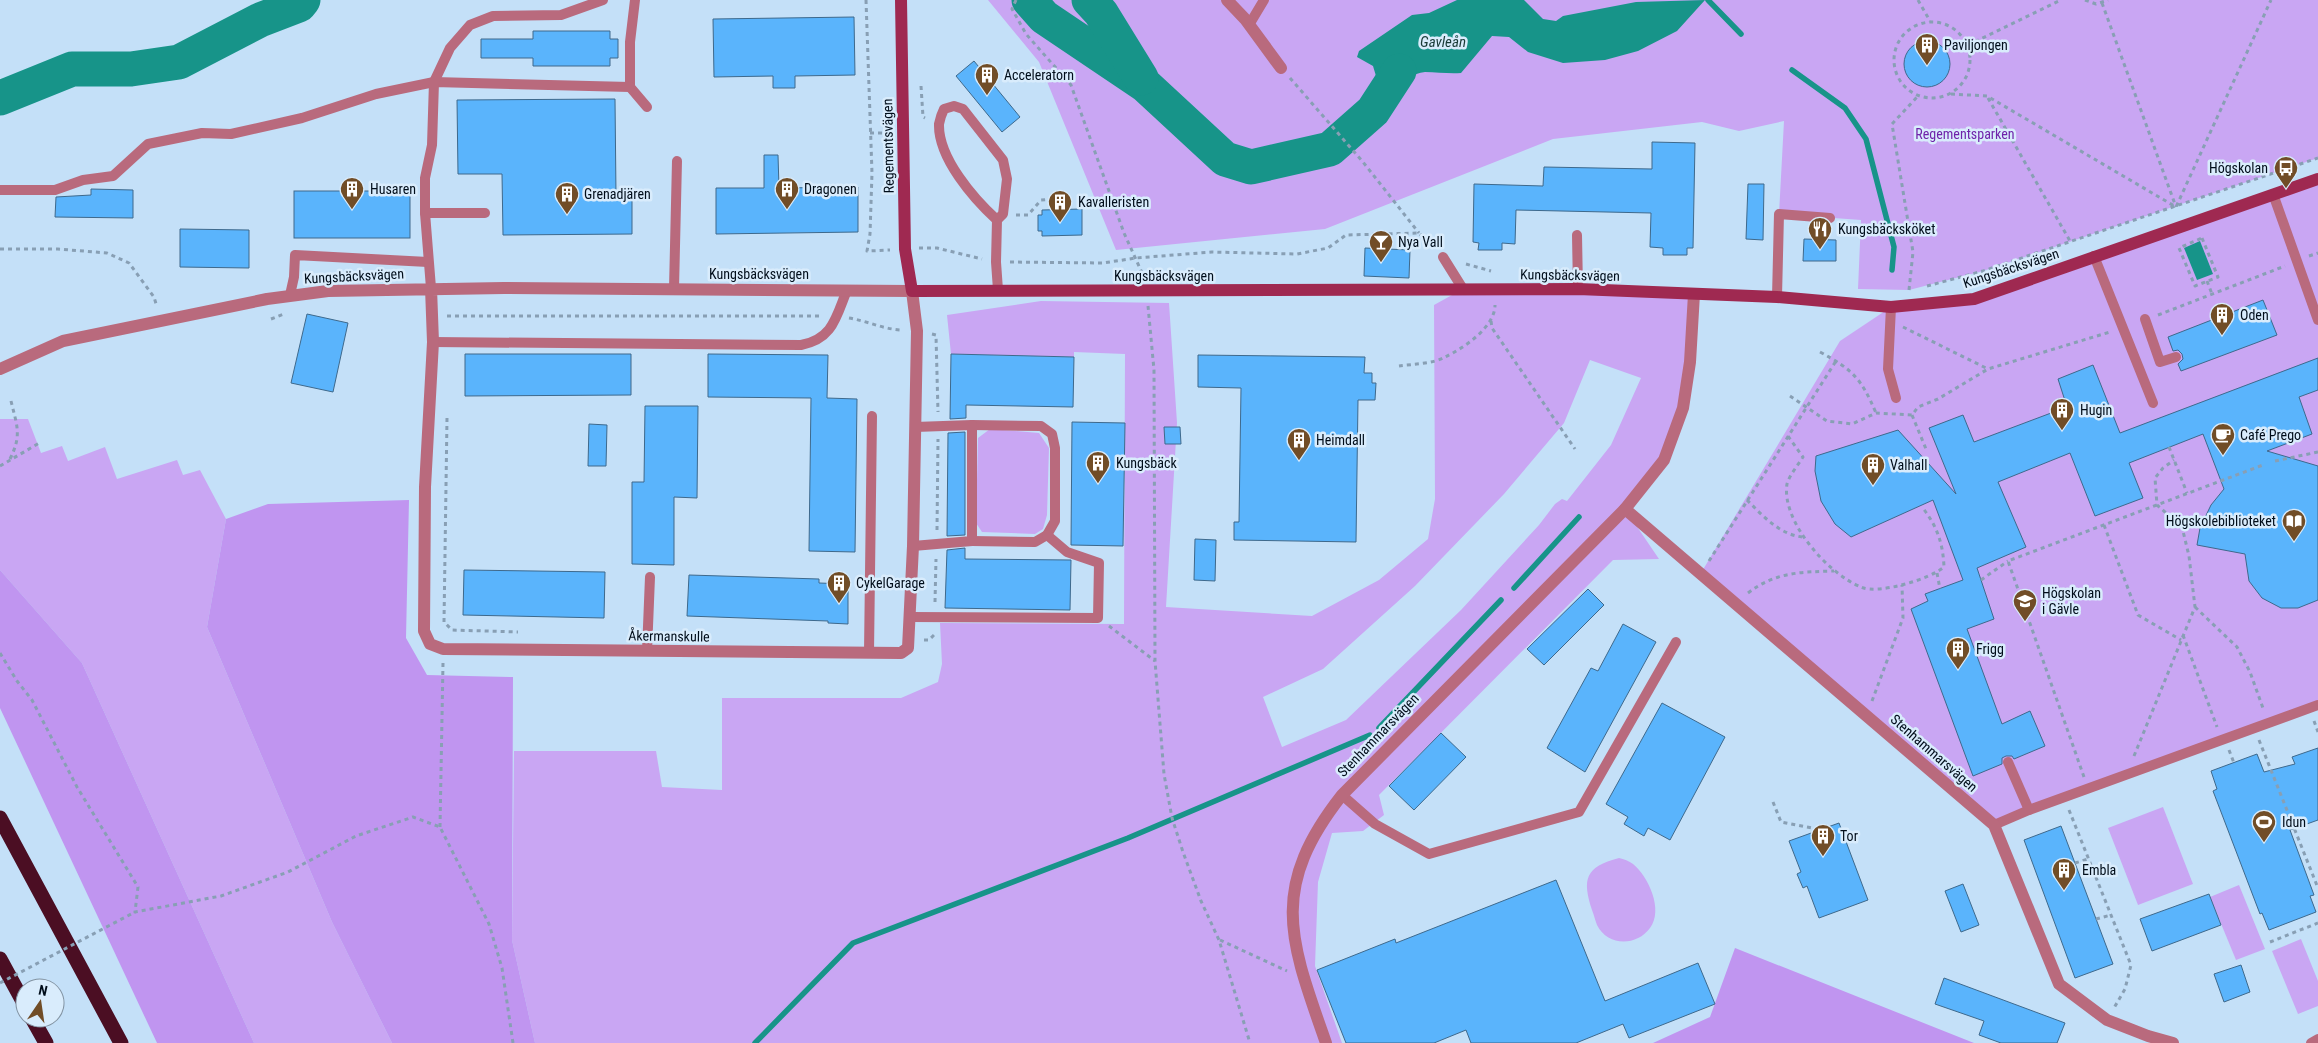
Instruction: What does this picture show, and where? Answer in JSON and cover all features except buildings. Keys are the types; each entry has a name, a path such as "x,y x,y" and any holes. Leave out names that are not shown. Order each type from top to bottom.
{"highway":[{"path":"0,818 121,1043"},
{"path":"0,959 15,986"},
{"path":"38,1028 46,1043"}],"street":[{"name":"Regementsvägen","path":"901,0 905,249 912,291"},
{"path":"1228,0 1281,68"},
{"name":"Kungsbäcksvägen","path":"0,369 63,341 160,319 290,295 337,290 431,288 912,291 1578,289 1778,297 1891,307 1974,299 2318,179"},
{"path":"431,288 433,342 425,487 424,631 430,644 443,649"},
{"path":"910,639 917,331 912,291"},
{"name":"Stenhammarsvägen","path":"1326,1043 1303,980 1292,921 1293,888 1307,846 1342,795 1625,508 1664,460 1683,408 1690,362 1694,294"},
{"name":"Stenhammarsvägen","path":"1625,508 1994,825 2059,984 2107,1020 2148,1036 2173,1043"},
{"name":"Åkermanskulle","path":"443,649 901,653 908,648 910,639"}],"lane":[{"path":"431,288 425,213 425,178 432,145 434,82 450,48 470,26 493,16 561,15 604,0"},
{"path":"636,0 630,42 630,86 647,107"},
{"path":"1249,26 1264,0"},
{"path":"0,190 55,190 83,180 113,176 126,162 148,144 202,133 231,134 302,118 376,94 434,82 630,86"},
{"path":"998,290 996,262 1000,217 1007,178 1003,160 963,109 954,106 944,109 939,123 942,145 962,181 980,205 1000,217"},
{"path":"674,289 676,160"},
{"path":"2273,194 2318,320"},
{"path":"425,213 485,213"},
{"path":"1778,297 1779,214 1830,218"},
{"path":"1578,235 1578,289"},
{"path":"290,295 296,255 428,262"},
{"path":"2094,256 2153,403"},
{"path":"1442,257 1464,289"},
{"path":"433,342 802,345 816,342 827,333 847,290"},
{"path":"1891,307 1888,369 1896,398"},
{"path":"2145,319 2160,362 2176,357"},
{"path":"869,653 872,416"},
{"path":"972,425 972,541"},
{"path":"913,546 972,541 1035,542 1047,535 1055,521 1055,448 1052,434 1042,426 972,425 915,427"},
{"path":"910,616 1098,618 1099,563 1067,552 1047,535"},
{"path":"648,651 650,577"},
{"path":"1342,795 1374,824 1429,854 1579,812 1676,642"},
{"path":"1994,825 2029,810 2318,706"},
{"path":"2008,762 2029,810"},
{"path":"2311,1043 2318,1039"}],"path":[{"path":"866,0 872,173 870,234 867,250 937,248 996,262 1103,263 1136,258 1212,252 1297,254 1328,248 1346,235 1419,233"},
{"path":"1016,0 1012,9 1026,34 1071,85 1147,291 1154,370 1155,661 1164,774 1172,818 1201,901 1219,940 1250,1043"},
{"path":"1918,0 1930,22"},
{"path":"1968,45 2061,0"},
{"path":"2085,0 2090,3 2102,3 2108,0"},
{"path":"2176,208 2271,0"},
{"path":"2102,3 2176,208"},
{"path":"1952,94 1967,78 1970,67 1968,45 1962,35 1952,27 1942,23 1930,22 1917,25 1906,32 1898,42 1894,54 1894,67 1898,79 1907,90 1929,99 1941,98 1952,94 1987,96 2176,208"},
{"path":"1281,68 1363,162 1419,233 1442,257 1496,272"},
{"path":"921,86 922,117 939,123"},
{"path":"1909,290 1913,252 1892,124 1918,96"},
{"path":"1987,96 2070,240"},
{"path":"870,133 886,133"},
{"path":"1901,290 1909,290 1983,271 2070,240 2176,208 2318,158"},
{"path":"1000,217 1028,215 1042,200 1064,198"},
{"path":"2202,238 2218,277 2207,281 2195,286 2179,248 2202,238"},
{"path":"0,249 58,249 107,253 129,263 154,297 160,319"},
{"path":"2207,281 2212,294"},
{"path":"1398,366 1444,358 1470,340 1491,321 1495,312 1496,290"},
{"path":"271,319 287,313"},
{"path":"433,316 836,316 869,322 887,329 917,331 936,335 938,426 934,635 929,640 910,639"},
{"path":"1889,320 1988,369 1938,399 1918,407 1912,415"},
{"path":"1491,321 1492,328 1575,449"},
{"path":"1820,352 1852,372 1865,388 1876,413"},
{"path":"1701,573 1836,361"},
{"path":"1790,396 1827,421 1852,424 1876,413 1912,415"},
{"path":"10,459 18,444 18,429 11,401"},
{"path":"447,413 444,622 452,630 521,632"},
{"path":"1912,415 1926,449"},
{"path":"1788,436 1803,458 1787,483 1789,509 1802,537 1835,571 1862,588 1902,585 1937,574 1944,567 1943,545 1937,530 1922,507"},
{"path":"0,466 40,442"},
{"path":"2170,447 2188,493"},
{"path":"2275,461 2318,452"},
{"path":"2126,776 2195,607 2189,556 2182,527 2157,505 2155,478 2163,468 2174,460"},
{"path":"1981,580 2008,561 2262,466"},
{"path":"1747,500 1768,521 1789,535 1802,537"},
{"path":"2104,525 2138,615 2181,640"},
{"path":"2008,561 2088,789"},
{"path":"1736,603 1757,587 1794,572 1835,571"},
{"path":"1937,574 1940,589"},
{"path":"1866,715 1903,618 1902,585"},
{"path":"2195,607 2237,647 2250,672 2268,724"},
{"path":"1098,618 1155,661"},
{"path":"2183,635 2222,742"},
{"path":"443,649 440,827 490,924 502,968 513,1043"},
{"path":"0,652 17,681 32,700 77,786 138,887 136,912"},
{"path":"2255,729 2318,888"},
{"path":"2064,798 2131,965 2126,988 2107,1020"},
{"path":"1773,802 1782,822 1812,828"},
{"path":"0,983 136,912 222,896 288,872 356,836 413,817 440,827"},
{"path":"2075,863 2088,859"},
{"path":"2096,919 2111,915"},
{"path":"2270,942 2318,923"},
{"path":"1219,940 1303,980"}],"green space":[{"name":"Regementsparken","path":"988,0 2318,0 2318,158 1983,271 1909,290 1858,289 1861,220 1779,214 1784,121 1739,131 1702,122 1553,139 1325,229 1116,250 1039,62"},
{"path":"2318,176 2318,709 1994,825 1701,573 1840,341 1891,307 1974,299"},
{"path":"1463,289 1694,294 1690,362 1664,460 1625,509 1659,559 1613,560 1379,795 1384,815 1363,831 1332,833 1318,882 1315,966 1342,1043 535,1043 512,940 514,751 656,751 662,787 722,790 722,698 901,698 938,682 942,664 940,623 1124,624 1125,354 1074,352 1074,357 951,354 947,315 1041,301 1169,303 1177,423 1166,607 1312,616 1379,580 1428,539 1435,499 1434,305","holes":["1590,360 1641,378 1611,445 1567,501 1562,499 1555,504 1539,525 1461,610 1346,720 1282,747 1263,697 1323,669 1415,586 1504,494 1564,423"]},
{"path":"0,419 28,419 41,453 62,446 68,461 105,447 117,479 177,460 183,475 200,470 226,519 207,627 332,922 392,1043 254,1043 82,663 0,570"},
{"path":"990,429 1039,433 1049,448 1047,515 1043,529 1035,534 982,532 976,523 978,438"},
{"path":"2163,807 2193,884 2138,905 2108,828"},
{"path":"1619,858 1626,860 1639,869 1649,885 1655,903 1654,921 1650,928 1638,938 1623,942 1608,937 1597,925 1587,890 1587,882 1593,870"},
{"path":"2239,885 2265,949 2236,960 2210,897"},
{"path":"2301,939 2318,981 2318,1006 2298,1014 2272,951"}],"shaded area":[{"path":"409,500 406,638 427,675 513,677 512,940 535,1043 392,1043 332,922 207,627 226,519 268,504"},
{"path":"0,570 82,663 254,1043 157,1043 0,708"},
{"path":"1735,948 1974,1043 1653,1043 1710,1017"}],"water":[{"name":"Gavleån","path":"1457,0 1524,0 1543,19 1556,21 1563,16 1636,2 1705,0 1677,31 1638,51 1605,60 1563,63 1528,52 1509,37 1492,36 1461,73 1425,72 1409,78 1398,90 1383,121 1367,105 1376,76 1373,66 1357,57 1359,51 1412,15 1429,13"},
{"path":"2200,241 2213,274 2197,280 2184,248"}],"waterway":[{"path":"0,98 72,69 131,69 179,62 260,20 299,5 303,0"},
{"path":"1029,0 1044,17 1145,85 1225,159 1251,167 1330,149 1373,111 1399,71"},
{"path":"1089,0 1101,13 1141,78"},
{"path":"1708,0 1741,34"},
{"path":"1792,70 1845,108 1866,139 1894,247 1892,270"},
{"path":"1514,588 1579,517"},
{"path":"1379,728 1501,600"},
{"path":"755,1043 853,943 1128,838 1370,735"}],"place":[{"name":"Paviljongen","path":"1927,66"},
{"name":"Acceleratorn","path":"987,96"},
{"name":"Högskolan","path":"2286,189"},
{"name":"Husaren","path":"352,210"},
{"name":"Dragonen","path":"787,210"},
{"name":"Grenadjären","path":"567,215"},
{"name":"Kavalleristen","path":"1060,223"},
{"name":"Kungsbäcksköket","path":"1820,250"},
{"name":"Nya Vall","path":"1381,263"},
{"name":"Oden","path":"2222,336"},
{"name":"Hugin","path":"2062,431"},
{"name":"Café Prego","path":"2223,456"},
{"name":"Heimdall","path":"1299,461"},
{"name":"Kungsbäck","path":"1098,484"},
{"name":"Valhall","path":"1873,486"},
{"name":"Högskolebiblioteket","path":"2294,542"},
{"name":"CykelGarage","path":"839,604"},
{"name":"Högskolan i Gävle","path":"2025,622"},
{"name":"Frigg","path":"1958,670"},
{"name":"Idun","path":"2264,843"},
{"name":"Tor","path":"1823,857"},
{"name":"Embla","path":"2064,891"}]}
